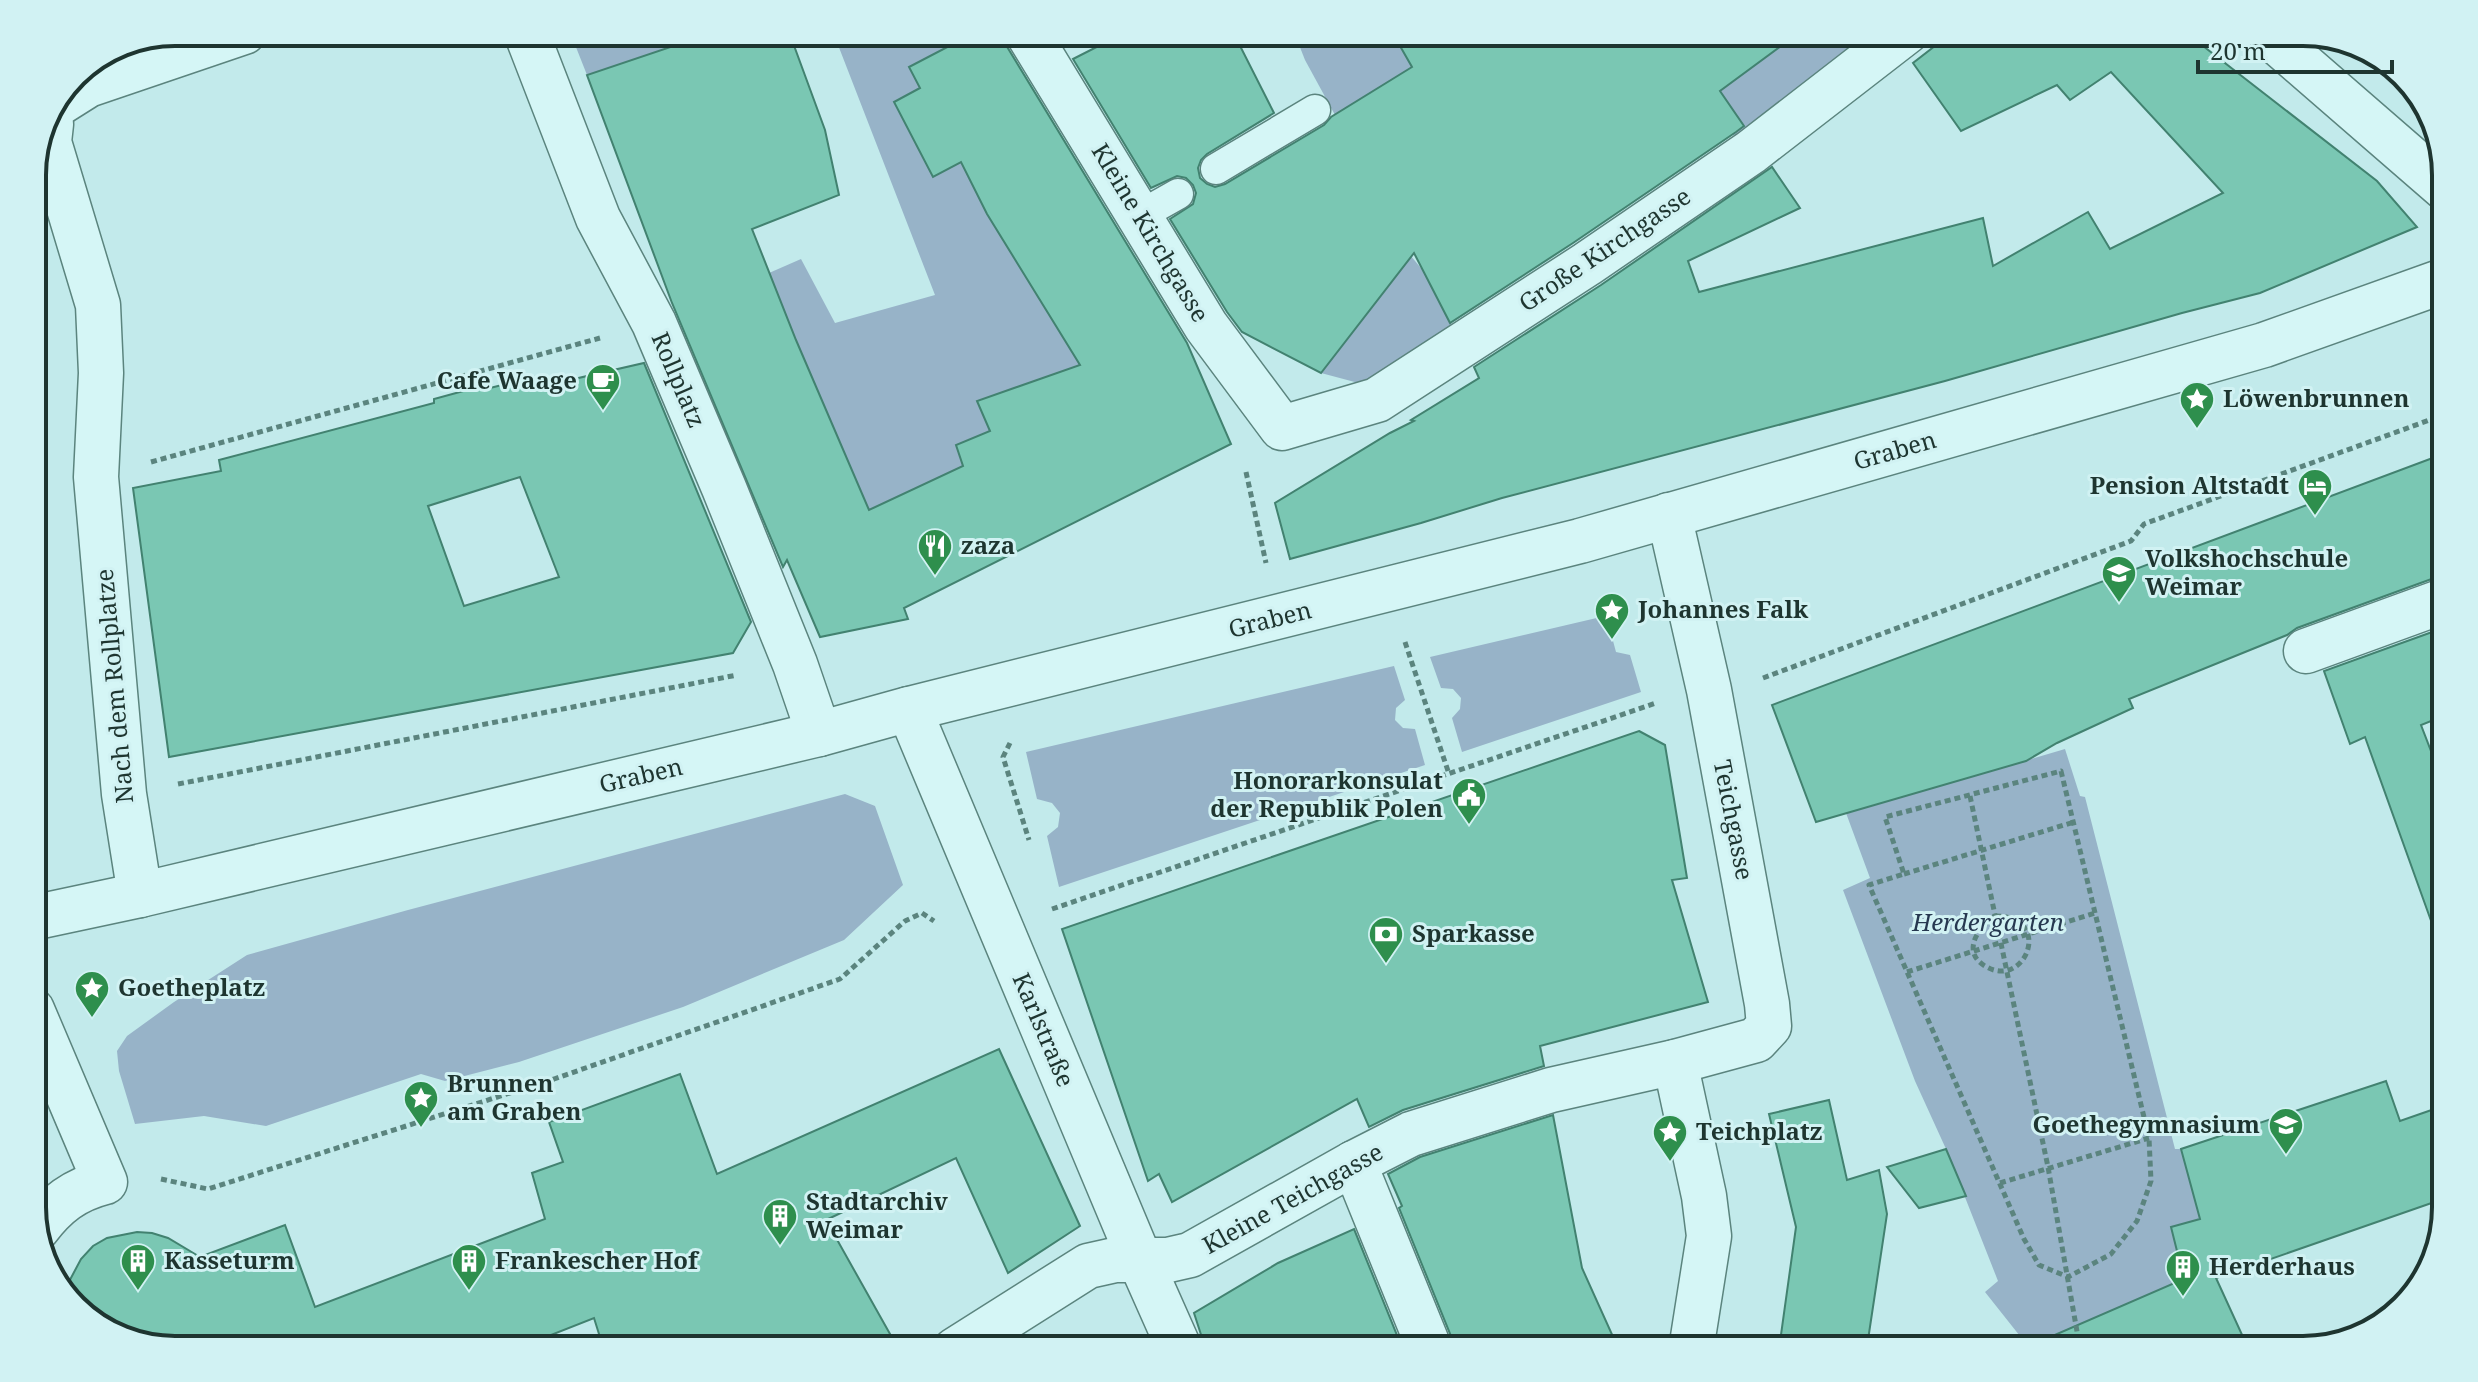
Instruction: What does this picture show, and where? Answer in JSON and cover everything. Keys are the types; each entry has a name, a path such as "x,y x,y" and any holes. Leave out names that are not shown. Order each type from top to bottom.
{"street":[{"path":"78,91 193,46"},
{"name":"Rollplatz","path":"531,46 598,218 654,323 795,664 819,734"},
{"name":"Kleine Kirchgasse","path":"1036,46 1206,326 1282,428"},
{"name":"Große Kirchgasse","path":"1282,428 1377,400 1587,264 1751,152 1888,46"},
{"path":"2281,46 2432,177"},
{"path":"50,144 98,305 101,373 96,477"},
{"name":"Graben","path":"46,915 819,734 1580,541 2264,345 2432,285"},
{"name":"Nach dem Rollplatze","path":"96,477 124,794 140,895"},
{"name":"Teichgasse","path":"1551,1090 1756,1040 1769,1026 1709,690 1669,515"},
{"path":"2306,651 2432,605"},
{"name":"Karlstraße","path":"909,709 1174,1336"},
{"path":"46,1043 105,1182 85,1187 53,1209 46,1217"},
{"path":"1675,1062 1704,1196 1709,1236 1693,1336"},
{"name":"Kleine Teichgasse","path":"977,1336 1088,1266 1115,1260 1168,1260 1190,1255 1411,1134 1551,1090"},
{"path":"1354,1163 1424,1336"}],"lane":[{"path":"1216,169 1315,110"},
{"path":"1139,216 1178,194"}],"path":[{"path":"96,477 654,323"},
{"path":"208,1189 554,1079 840,979 905,921 922,913 957,936 1051,909 1661,701 1761,679 2131,541 2144,524 2432,419"},
{"path":"1390,644 1405,640 1449,774"},
{"path":"1012,738 1003,757 1032,848"},
{"path":"1904,874 1885,817 2061,771 2149,1138 2151,1181 2137,1221 2111,1254 2068,1277"},
{"path":"1970,796 2048,1167 2078,1336"},
{"path":"2068,1277 2039,1265 2024,1239 1869,885 2074,822"},
{"path":"1907,972 2095,913"},
{"path":"1995,916 2011,916 2022,923 2028,936 2029,950 2021,963 2006,971 1993,971 1979,963 1974,953 1974,936 1982,924 1995,916"},
{"path":"2000,1183 2149,1138"}],"green space":[{"path":"576,46 697,46 658,51 587,75"},
{"path":"838,46 950,46 910,68 920,88 894,102 933,177 961,162 1007,247 1098,386 1034,381 977,401 990,431 970,487 927,483 862,513 769,273 801,259 835,323 935,295"},
{"path":"1300,46 1402,46 1435,93 1335,115"},
{"path":"1736,46 1866,46 1738,143 1712,97"},
{"path":"1386,226 1425,273 1457,334 1366,385 1321,373 1359,324"},
{"path":"1618,613 1609,626 1616,652 1630,655 1641,692 1462,752 1452,718 1460,709 1461,698 1453,689 1441,688 1430,657"},
{"path":"1394,666 1405,700 1396,708 1395,720 1403,728 1415,729 1425,765 1059,887 1047,836 1058,827 1060,813 1052,803 1037,799 1026,752"},
{"name":"Herdergarten","path":"2065,749 2080,796 2085,797 2175,1149 2181,1149 2200,1219 2171,1227 2184,1279 2061,1336 2020,1336 1985,1292 1998,1281 1946,1149 1915,1081 1843,890 1870,878 1846,813"},
{"path":"845,794 875,806 903,885 844,940 683,1007 519,1062 445,1081 421,1074 266,1126 204,1116 135,1124 119,1071 117,1051 127,1036 247,955"}],"building":[{"path":"673,46 794,46 825,130 839,195 752,229 869,510 963,466 956,445 990,431 977,401 1080,365 987,214 961,162 933,177 894,102 920,88 909,67 949,46 1007,46 1187,343 1231,444 904,608 908,619 820,637 787,560 783,567 672,303 587,75"},
{"path":"1099,46 1240,46 1274,113 1201,160 1198,168 1200,178 1215,187 1324,125 1331,117 1412,67 1400,46 1781,46 1720,91 1744,126 1736,132 1450,323 1414,253 1321,373 1242,332 1170,219 1193,204 1196,193 1193,185 1186,178 1177,176 1151,188 1073,59"},
{"path":"1935,46 2203,46 2377,181 2417,227 2260,293 1945,381 1502,498 1290,559 1275,503 1414,421 1411,420 1479,378 1474,367 1601,285 1772,167 1800,208 1688,261 1699,292 1983,218 1993,266 2088,212 2110,249 2223,193 2111,72 2070,100 2057,85 1961,131 1913,63"},
{"path":"644,363 751,622 733,653 169,757 133,488 221,471 219,460 434,403 434,399 489,384 490,388 534,377 539,387","holes":["520,477 559,577 464,606 428,506"]},
{"path":"2432,458 2432,579 2297,628 2287,635 2129,699 2133,708 2026,761 1816,822 1772,705"},
{"path":"2432,632 2432,721 2421,725 2432,754 2432,924 2365,737 2350,744 2324,671"},
{"name":"Sparkasse","path":"1639,731 1665,745 1687,878 1672,880 1708,1002 1540,1046 1544,1066 1403,1110 1369,1127 1357,1099 1172,1202 1159,1174 1148,1181 1062,929"},
{"path":"999,1049 1080,1226 1008,1273 956,1158 826,1220 891,1336 600,1336 594,1318 548,1336 158,1335 110,1319 84,1298 69,1281 81,1259 93,1246 107,1238 137,1232 152,1233 168,1238 200,1257 285,1225 315,1307 545,1219 532,1173 563,1162 549,1122 680,1074 717,1174"},
{"name":"Goethegymnasium","path":"2386,1081 2400,1121 2432,1110 2432,1203 2216,1278 2243,1336 2052,1336 2184,1279 2171,1227 2200,1219 2181,1149"},
{"path":"1829,1100 1847,1180 1879,1170 1887,1214 1869,1336 1781,1336 1796,1227 1769,1114"},
{"path":"1553,1115 1582,1268 1613,1336 1451,1336 1388,1174 1420,1157"},
{"path":"1946,1149 1966,1196 1919,1208 1887,1167"},
{"path":"1354,1229 1397,1336 1201,1336 1194,1313 1278,1263"}],"place":[{"name":"Cafe Waage","path":"603,412"},
{"name":"Löwenbrunnen","path":"2197,430"},
{"name":"Pension Altstadt","path":"2315,517"},
{"name":"zaza","path":"935,577"},
{"name":"Volkshochschule Weimar","path":"2119,604"},
{"name":"Johannes Falk","path":"1612,641"},
{"name":"Honorarkonsulat der Republik Polen","path":"1469,826"},
{"name":"Sparkasse","path":"1386,965"},
{"name":"Goetheplatz","path":"92,1019"},
{"name":"Brunnen am Graben","path":"421,1129"},
{"name":"Goethegymnasium","path":"2286,1156"},
{"name":"Teichplatz","path":"1670,1163"},
{"name":"Stadtarchiv Weimar","path":"780,1247"},
{"name":"Kasseturm","path":"138,1292"},
{"name":"Frankescher Hof","path":"469,1292"},
{"name":"Herderhaus","path":"2183,1298"}]}
